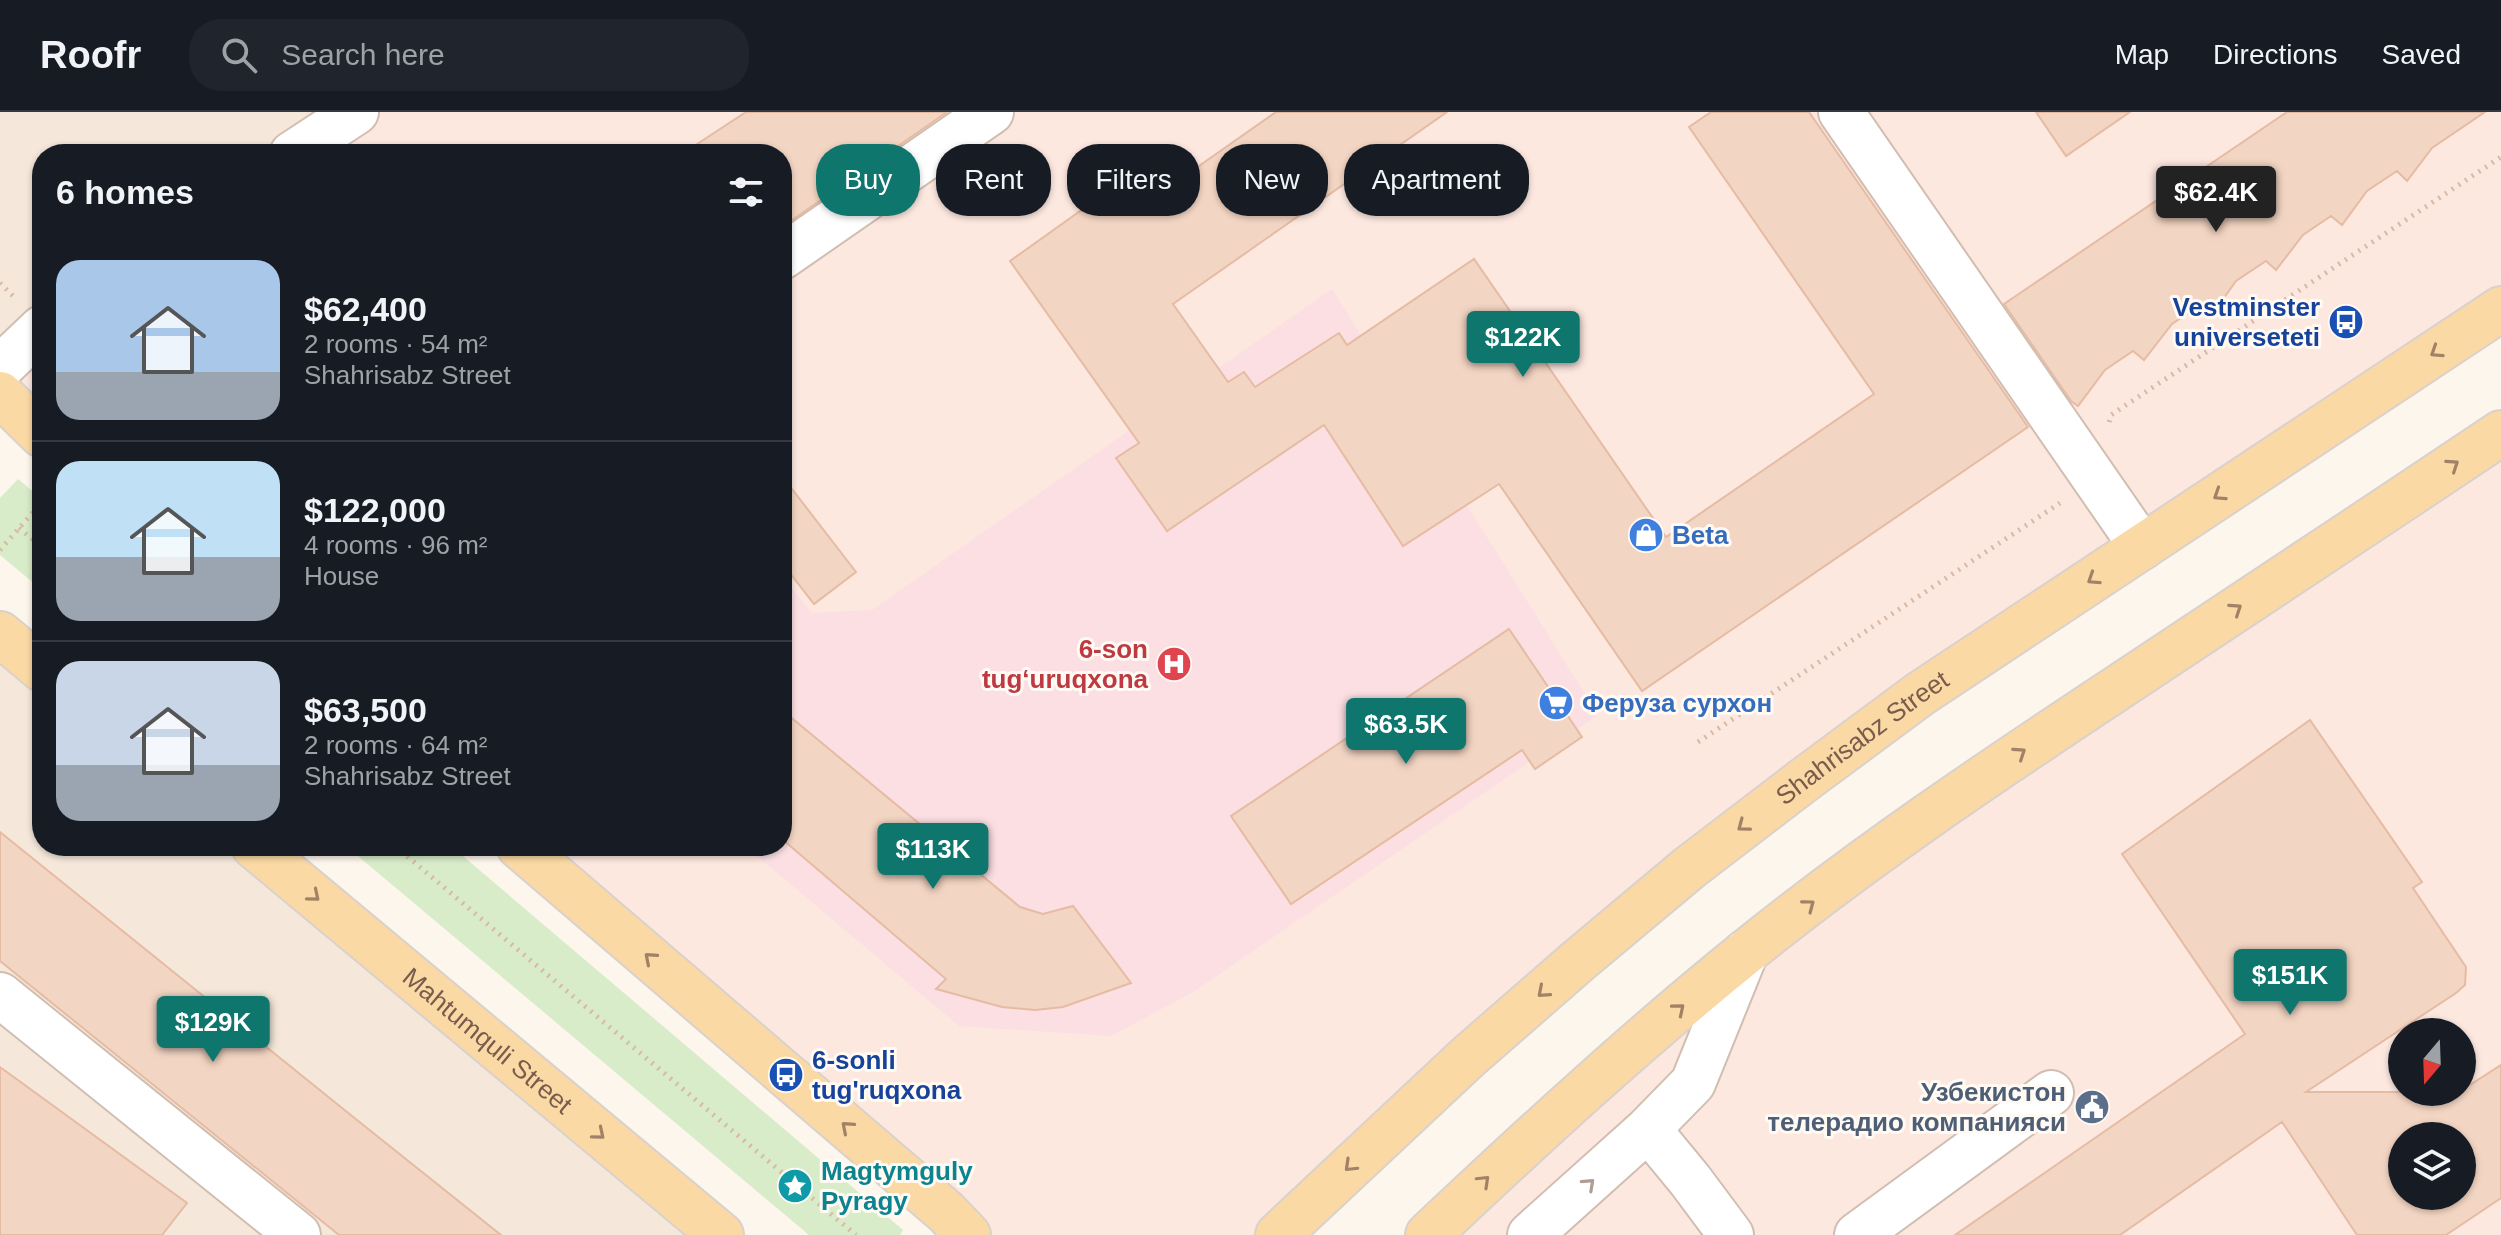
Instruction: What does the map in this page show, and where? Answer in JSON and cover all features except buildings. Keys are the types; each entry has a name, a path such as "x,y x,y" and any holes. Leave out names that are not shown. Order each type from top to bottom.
{"main road":[{"name":"Shahrisabz Street","path":"1278,1235 1468,1057 1689,868 1920,694 2501,309"},
{"path":"0,394 32,425"},
{"path":"1428,1235 1529,1139 1746,952 1971,785 2501,433"},
{"path":"0,634 32,661"},
{"name":"Mahtumquli Street","path":"266,856 701,1229"},
{"path":"531,856 946,1212 968,1235"}],"street":[{"path":"300,135 356,112"},
{"path":"792,250 991,112"},
{"path":"1841,112 2142,547"},
{"path":"0,368 32,338"},
{"path":"1530,1235 1648,1129 1693,1083 1746,952"},
{"path":"0,995 298,1235"},
{"path":"1857,1235 2051,1093"},
{"path":"1648,1129 1731,1235"}],"path":[{"path":"0,550 32,513"},
{"path":"19,528 32,539"},
{"path":"407,856 786,1176"},
{"path":"793,1172 805,1177 808,1185 806,1193 794,1198 787,1195 782,1184 786,1176 793,1172"},
{"path":"806,1193 856,1235"}],"shaded area":[{"path":"0,112 356,112 307,144 32,144 32,338 0,368"},
{"path":"356,112 2501,112 2501,309 1920,694 1278,1235 968,1235 531,856 792,856 792,144 307,144"},
{"name":"6-son tug‘uruqxona","path":"1332,289 1598,715 1193,992 1111,1036 959,1026 757,856 792,856 792,588 812,613 872,610"},
{"path":"32,338 32,419 0,368"},
{"path":"2501,433 2501,1235 1428,1235 1637,1044"},
{"path":"0,634 32,661 32,856 266,856 721,1235 0,1235"}],"green space":[{"path":"18,479 32,491 32,582 0,555 0,498"},
{"path":"358,856 463,856 903,1230 900,1235 809,1235"}],"place":[{"name":"Vestminster universeteti","path":"2346,322"},
{"name":"Beta","path":"1646,535"},
{"name":"6-son tug‘uruqxona","path":"1174,664"},
{"name":"Феруза сурхон","path":"1556,703"},
{"name":"6-sonli tug'ruqxona","path":"786,1075"},
{"name":"Узбекистон телерадио компанияси","path":"2092,1107"},
{"name":"Magtymguly Pyragy","path":"795,1186"}]}
